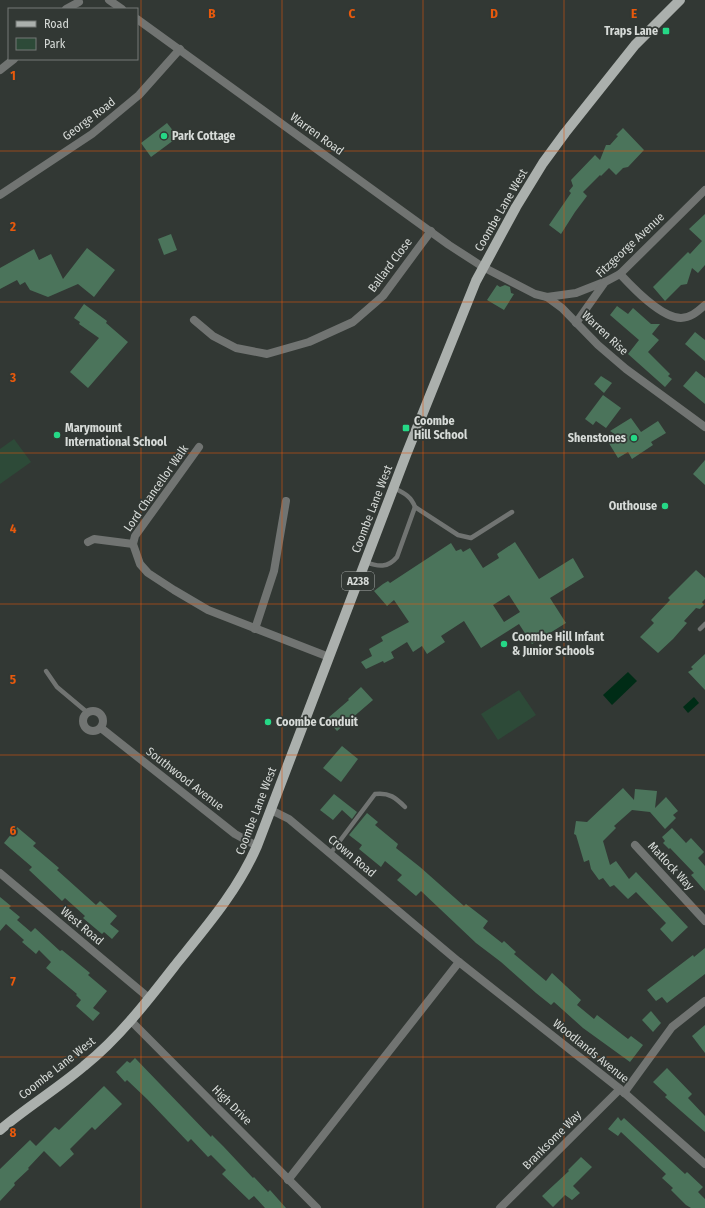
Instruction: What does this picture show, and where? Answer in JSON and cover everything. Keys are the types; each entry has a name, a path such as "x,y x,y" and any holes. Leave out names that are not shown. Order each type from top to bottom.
{"main road":[{"name":"Coombe Lane West","path":"0,1130 33,1103 84,1066 111,1041 149,998 237,885 257,846 394,488 470,295 483,267 516,207 565,133 635,45 680,0"}],"street":[{"path":"109,0 121,8"},
{"path":"68,8 78,4"},
{"name":"Warren Road","path":"138,20 430,231 483,267"},
{"name":"George Road","path":"0,195 98,129 139,95 180,49"},
{"path":"0,70 13,60"},
{"name":"Fitzgeorge Avenue","path":"576,323 605,282 620,274 705,190"},
{"name":"Ballard Close","path":"194,320 213,336 236,348 267,354 309,342 354,322 384,296 430,231"},
{"name":"Warren Rise","path":"483,267 535,294 547,297 562,308 626,369 705,427"},
{"path":"620,274 634,289 665,313 681,318 694,315 705,306"},
{"path":"547,297 576,293 605,282"},
{"name":"Lord Chancellor Walk","path":"200,447 140,528 132,544 140,564 148,573 208,610 329,657"},
{"path":"255,629 274,571 286,502"},
{"name":"Lord Chancellor Walk","path":"88,542 94,539 100,539 132,544"},
{"path":"88,713 96,712 101,715 103,722 101,728"},
{"name":"Southwood Avenue","path":"88,713 83,720 86,729 92,731 101,728 235,834 257,846"},
{"name":"Crown Road","path":"271,810 289,819 415,924"},
{"name":"Matlock Way","path":"635,845 705,921"},
{"name":"West Road","path":"0,873 149,998"},
{"name":"Woodlands Avenue","path":"415,924 459,962 622,1091 705,1164"},
{"path":"288,1180 459,962"},
{"name":"Branksome Way","path":"500,1208 622,1091 672,1028 705,1001"},
{"name":"High Drive","path":"130,1020 317,1208"}],"lane":[{"path":"366,562 378,566 392,563 397,557 415,507 413,501 407,494 394,488"},
{"path":"415,507 458,535 471,538 512,512"},
{"path":"700,629 705,624"},
{"path":"46,671 57,687 88,713"},
{"path":"330,854 375,794 382,793 396,797 404,807"}],"green space":[{"path":"14,439 31,462 0,484 0,449"},
{"path":"519,690 536,715 498,740 481,714"}],"shaded area":[{"path":"628,672 637,681 612,705 603,695"},
{"path":"694,697 699,703 688,713 683,707"}],"building":[{"name":"Park Cottage","path":"167,123 178,137 151,157 141,143"},
{"path":"623,128 644,150 628,167 623,168 616,175 609,168 583,192 587,196 561,234 549,225 571,193 569,191 573,186 571,180 595,155 600,160 606,145 610,145 618,136 616,135"},
{"path":"705,214 705,265 698,273 692,268 687,284 681,285 665,301 653,287 688,252 690,254 702,241 689,229"},
{"path":"171,234 177,250 164,255 158,239"},
{"path":"87,248 115,270 94,297 78,284 48,297 30,290 25,282 20,285 17,280 0,289 0,268 34,249 39,260 51,254 63,279"},
{"path":"497,285 500,287 505,285 510,287 511,293 514,294 504,310 487,300"},
{"path":"84,304 107,321 106,323 128,342 88,388 70,372 99,338 79,324 80,322 74,318"},
{"path":"617,306 628,314 633,308 651,324 660,324 652,334 659,340 648,352 670,374 668,376 672,379 665,387 628,354 639,340 610,315"},
{"path":"695,332 705,340 705,361 685,344"},
{"path":"696,371 705,378 705,404 683,386"},
{"path":"601,376 612,383 604,393 594,384"},
{"path":"603,395 621,408 606,428 596,421 593,425 585,419"},
{"name":"Shenstones","path":"631,418 641,432 658,421 666,433 651,442 653,445 632,459 628,452 618,458 607,440 616,435 610,431"},
{"path":"705,460 705,485 693,474"},
{"name":"Coombe Hill Infant & Junior Schools","path":"515,542 539,579 573,558 584,577 550,598 566,623 532,644 519,624 481,648 464,621 441,636 445,642 427,654 422,646 413,652 407,642 391,652 394,658 384,663 383,661 366,669 361,662 372,656 369,649 383,641 381,637 409,622 394,600 387,606 374,591 388,581 390,583 451,543 456,551 461,549 463,552 470,548 483,568 499,558 497,554","holes":["509,595 520,612 504,622 493,605"]},
{"path":"696,570 705,578 705,599 702,602 704,605 700,609 696,608 684,621 687,623 658,653 640,637 654,623 651,620 670,600 668,598"},
{"path":"705,654 705,690 688,672 693,669 691,667"},
{"path":"361,687 373,700 337,731 330,723 332,722 328,718 349,700 348,699"},
{"path":"342,746 358,759 341,782 323,768"},
{"path":"623,788 634,800 635,789 657,791 655,808 666,797 678,811 673,815 676,818 665,829 650,812 632,810 614,826 616,828 603,841 610,865 616,861 629,879 636,872 688,927 672,942 660,929 666,923 636,892 628,899 614,885 610,887 603,878 599,880 591,869 589,860 584,862 576,835 574,834 576,821 587,822"},
{"path":"334,794 357,812 352,819 342,810 333,820 320,810"},
{"path":"367,813 378,822 375,825 398,844 396,848 464,906 466,904 488,921 483,928 502,943 504,941 516,952 514,954 546,981 552,973 581,1000 577,1005 594,1019 597,1015 628,1039 631,1036 643,1045 630,1062 583,1028 554,1002 551,1005 536,993 501,962 476,943 421,891 416,896 397,880 402,875 385,861 381,867 359,849 362,845 349,835"},
{"path":"17,827 36,843 33,846 59,868 57,870 96,905 100,901 117,916 110,924 119,931 112,939 104,932 102,934 83,918 85,916 65,898 62,901 29,870 32,867 4,843"},
{"path":"672,828 686,843 691,838 704,852 698,858 705,866 705,891 691,875 694,873 670,848 669,849 663,843 665,841 662,837"},
{"path":"0,897 11,906 9,908 20,917 17,920 31,932 35,928 60,951 62,950 90,973 88,975 107,991 93,1008 100,1013 93,1021 76,1006 81,1000 76,995 77,994 46,968 51,962 39,950 36,954 22,942 24,940 6,924 0,931"},
{"path":"705,948 705,974 667,1003 662,997 656,1001 647,990 693,955 694,957"},
{"path":"651,1011 661,1023 653,1032 642,1020"},
{"path":"705,1025 705,1053 692,1036"},
{"path":"135,1058 211,1137 212,1135 253,1178 254,1177 268,1192 270,1190 286,1208 265,1208 254,1196 249,1200 222,1174 226,1170 211,1155 208,1157 191,1139 188,1142 147,1099 127,1080 125,1082 116,1072 127,1061 130,1063"},
{"path":"667,1068 692,1094 688,1098 705,1116 705,1132 665,1097 667,1095 653,1082"},
{"path":"104,1086 122,1104 95,1130 92,1127 70,1149 74,1154 60,1167 44,1151 28,1168 29,1169 14,1183 15,1185 0,1201 0,1169 30,1140 36,1146 55,1127 59,1130"},
{"path":"618,1117 621,1121 624,1118 685,1174 687,1172 703,1187 698,1192 705,1199 705,1208 691,1208 686,1205 671,1190 673,1188 662,1178 666,1174 621,1132 618,1136 608,1129"},
{"path":"581,1157 592,1167 573,1186 580,1193 572,1200 565,1195 553,1207 542,1196 569,1171 568,1170"}],"place":[{"name":"Traps Lane","path":"666,31"},
{"name":"Park Cottage","path":"164,136"},
{"name":"Coombe Hill School","path":"406,428"},
{"name":"Marymount International School","path":"57,435"},
{"name":"Shenstones","path":"634,438"},
{"name":"Outhouse","path":"665,506"},
{"name":"Coombe Hill Infant & Junior Schools","path":"504,644"},
{"name":"Coombe Conduit","path":"268,722"}]}
